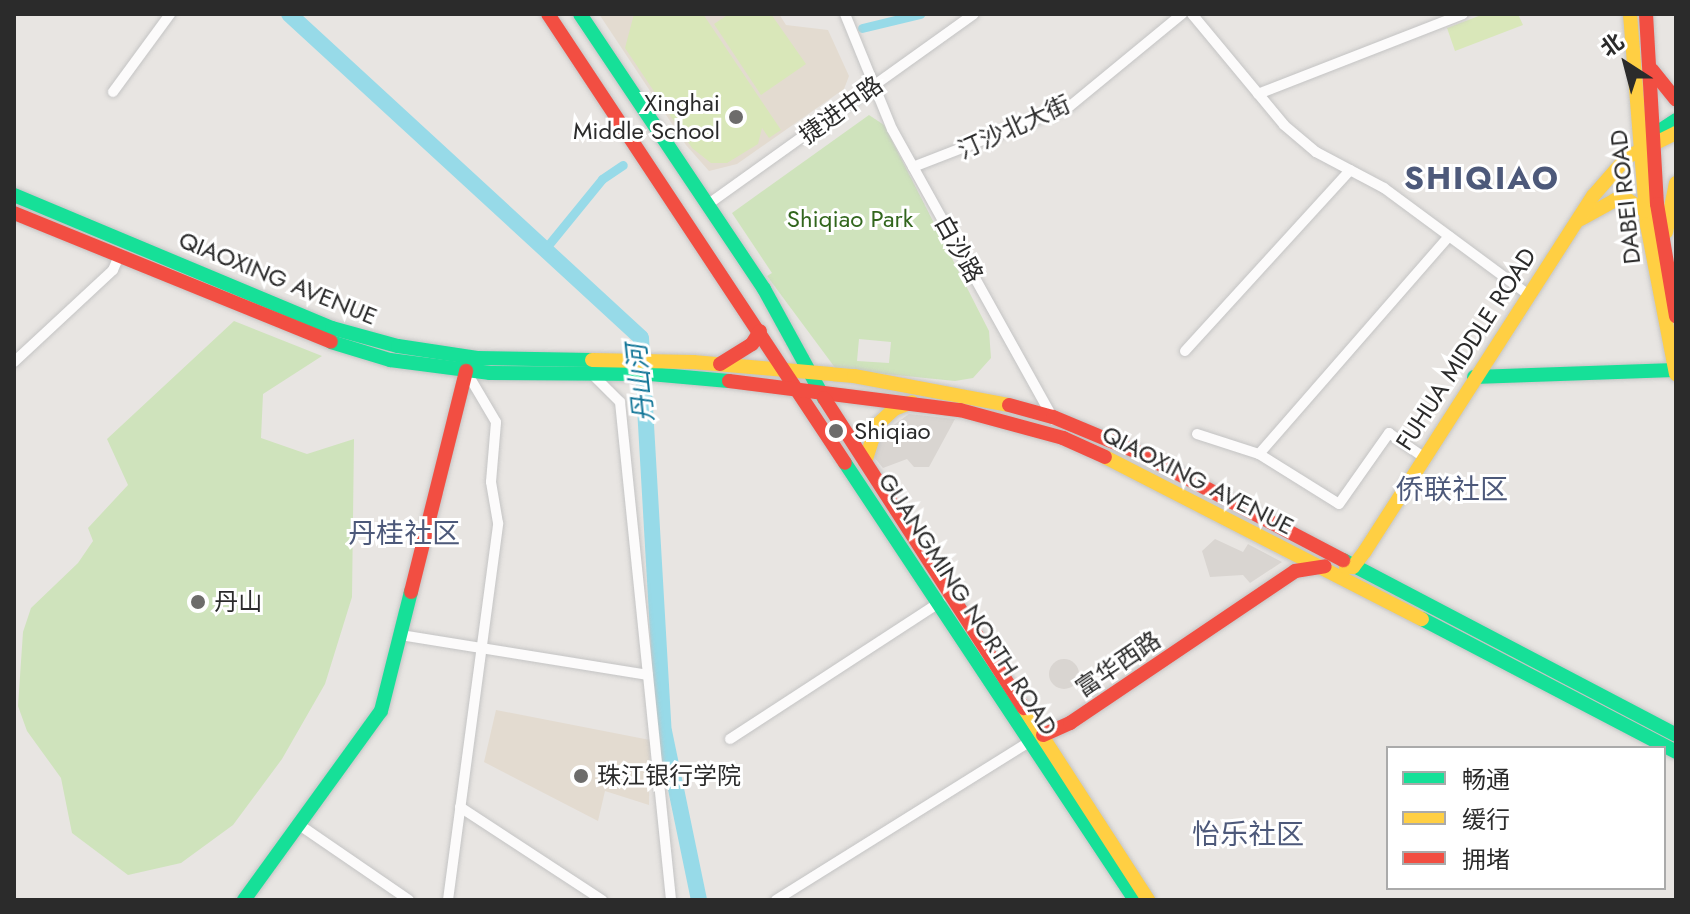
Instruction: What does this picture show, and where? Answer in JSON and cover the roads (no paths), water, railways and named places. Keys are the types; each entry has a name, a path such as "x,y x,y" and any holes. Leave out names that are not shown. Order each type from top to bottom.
{"main road":[{"name":"GUANGMING NORTH ROAD","path":"548,14 940,602 1148,900"},
{"name":"GUANGMING NORTH ROAD","path":"580,14 776,312 807,371 1135,900"},
{"name":"DABEI ROAD","path":"1630,14 1676,316"},
{"name":"DABEI ROAD","path":"1646,14 1650,67 1645,211 1675,372"},
{"path":"1650,67 1676,100"},
{"path":"1648,143 1676,120"},
{"path":"1648,143 1676,133"},
{"name":"FUHUA MIDDLE ROAD","path":"1353,567 1574,223 1613,172 1648,143"},
{"path":"1664,248 1676,183"},
{"name":"QIAOXING AVENUE","path":"14,195 365,338 477,358 631,367"},
{"path":"1574,223 1615,200 1628,200 1645,211"},
{"name":"QIAOXING AVENUE","path":"14,213 326,342 390,360 466,371 591,373 631,367"},
{"path":"720,364 752,344 758,328 776,312"},
{"name":"QIAOXING AVENUE","path":"661,368 720,364 807,371 943,390 1053,417 1137,452 1676,735"},
{"path":"631,367 661,368"},
{"name":"QIAOXING AVENUE","path":"661,368 914,402 1063,438 1320,566 1665,746"},
{"path":"244,900 301,826 381,711 466,371"},
{"path":"1474,377 1675,372"},
{"path":"865,463 877,425 894,409 914,402"},
{"path":"1320,566 1353,567"},
{"name":"富华西路","path":"1037,738 1070,723 1295,571 1320,566"}],"street":[{"path":"113,92 170,14"},
{"name":"白沙路","path":"845,14 877,84 892,129 1063,438"},
{"name":"捷进中路","path":"707,205 974,14"},
{"name":"汀沙北大街","path":"913,167 1070,106 1182,14"},
{"path":"1192,14 1258,94 1316,152 1350,170 1449,236 1527,294"},
{"path":"1258,94 1463,14"},
{"path":"1185,351 1350,170"},
{"path":"1259,454 1449,236"},
{"path":"14,362 113,270 119,256"},
{"path":"448,900 498,523 491,482 496,422 466,371"},
{"path":"591,373 620,402 671,900"},
{"path":"1197,434 1259,454 1339,504 1389,433 1422,456"},
{"path":"730,739 940,602"},
{"path":"401,635 648,675"},
{"name":"富华西路","path":"776,900 1037,738"},
{"path":"460,807 602,900"},
{"path":"301,826 409,900"}],"waterway":[{"name":"丹山河","path":"289,14 641,338 664,731 699,900"},
{"path":"862,28 920,14"},
{"path":"545,249 602,179 623,165"}],"place":[{"name":"Xinghai Middle School","path":"736,117"},
{"name":"Shiqiao","path":"836,431"},
{"name":"丹山","path":"198,602"},
{"name":"珠江银行学院","path":"581,776"}],"district":[{"name":"SHIQIAO","path":"1482,178"},
{"name":"侨联社区","path":"1452,490"},
{"name":"丹桂社区","path":"404,534"},
{"name":"怡乐社区","path":"1248,835"}],"park label":[{"name":"Shiqiao Park","path":"850,219"}]}
